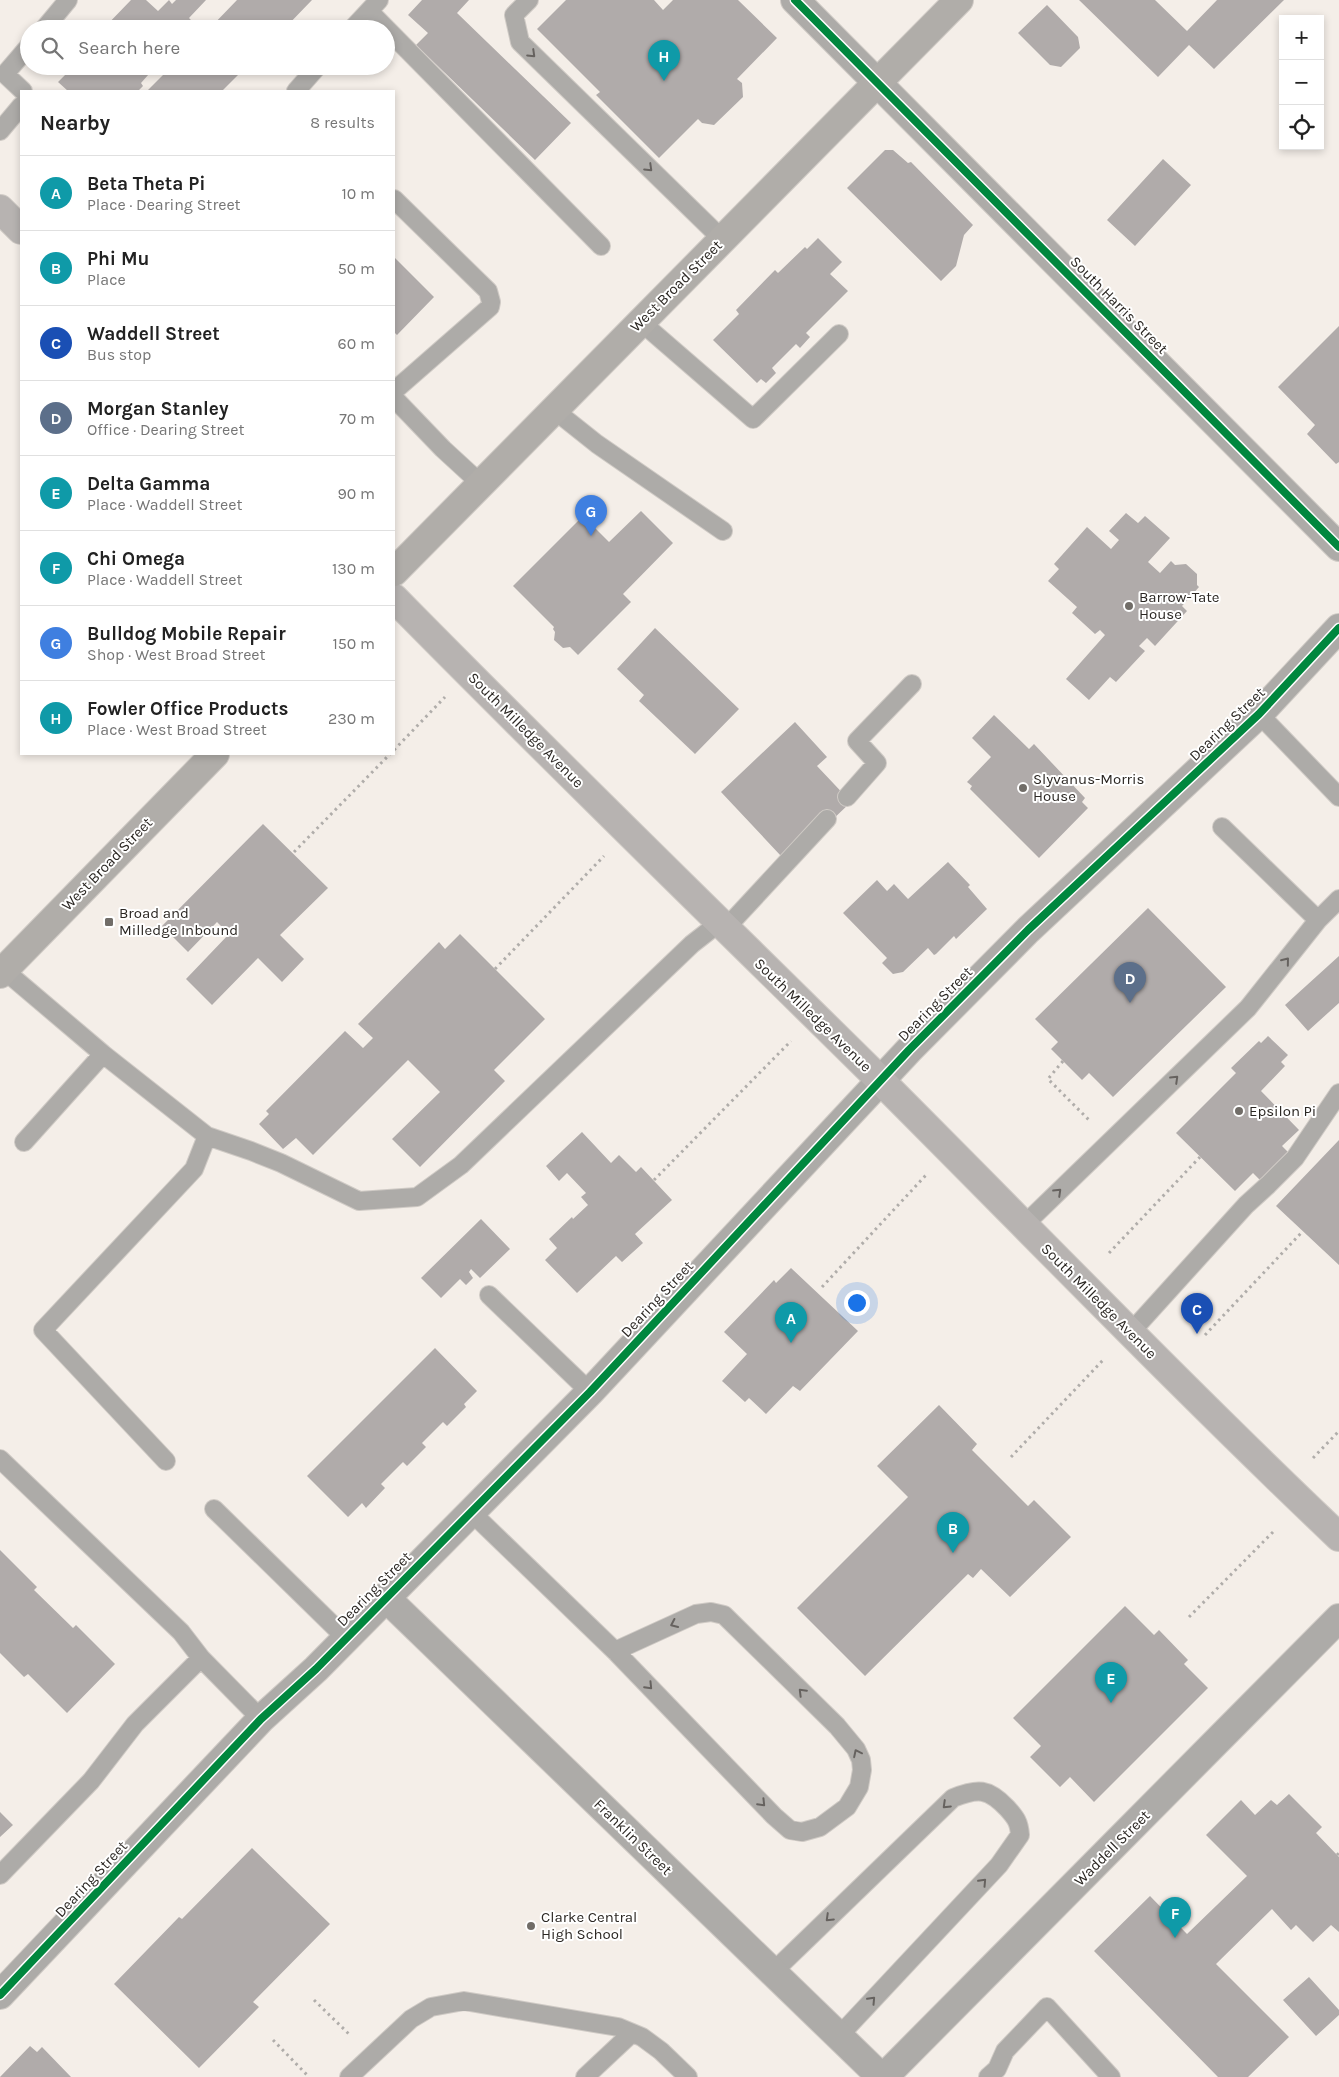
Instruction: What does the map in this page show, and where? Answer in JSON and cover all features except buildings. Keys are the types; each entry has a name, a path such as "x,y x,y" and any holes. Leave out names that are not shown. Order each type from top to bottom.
{"main road":[{"name":"West Broad Street","path":"395,571 959,0"},
{"path":"0,209 20,229"},
{"name":"South Milledge Avenue","path":"395,599 722,926 880,1080 1218,1421 1339,1537"},
{"name":"West Broad Street","path":"2,972 214,755"}],"street":[{"name":"South Harris Street","path":"795,0 1339,547"},
{"name":"Dearing Street","path":"0,1995 261,1719 316,1669 385,1597 590,1392 880,1080 1028,930 1259,714 1339,628"},
{"name":"Franklin Street","path":"385,1597 883,2077"},
{"name":"Waddell Street","path":"883,2077 1339,1618"}],"lane":[{"path":"51,20 68,0"},
{"path":"529,0 514,15 520,42 723,240"},
{"path":"360,20 374,5 388,20"},
{"path":"395,27 601,246"},
{"path":"20,56 5,74 22,90"},
{"path":"297,90 310,75"},
{"path":"0,131 20,107"},
{"path":"395,200 488,291 491,302 490,307 395,390"},
{"path":"641,322 753,419 839,334"},
{"path":"395,399 443,449 480,483"},
{"path":"553,409 597,444 723,531"},
{"path":"847,798 877,763 857,741 912,684"},
{"path":"1259,714 1339,797"},
{"path":"2,972 207,1136 280,1163 359,1201 417,1197 460,1165 692,944 722,926 826,819"},
{"path":"1222,827 1318,920"},
{"path":"1023,1226 1248,1008 1318,920 1339,899"},
{"path":"24,1142 103,1054"},
{"path":"1131,1332 1246,1205 1295,1158 1339,1093"},
{"path":"166,1461 43,1330 194,1168 207,1136"},
{"path":"489,1295 590,1392"},
{"path":"0,1459 181,1632 201,1658 261,1719"},
{"path":"214,1509 346,1638"},
{"path":"470,1512 615,1652 790,1830 802,1832 820,1827 847,1807 859,1787 862,1770 856,1749 837,1726 724,1615 711,1612 696,1614 615,1652"},
{"path":"0,1875 91,1781 135,1724 201,1658"},
{"path":"773,1972 953,1798 969,1792 995,1795 1019,1821 1020,1835 999,1865 839,2036"},
{"path":"349,2077 411,2019 431,2007 464,2001 618,2026 642,2037 661,2051 688,2077"},
{"path":"996,2074 1005,2051 1047,2008 1111,2077"},
{"path":"585,2077 632,2033"}],"path":[{"path":"395,749 445,697"},
{"path":"294,852 389,755"},
{"path":"495,969 604,856"},
{"path":"654,1180 791,1041"},
{"path":"1063,1061 1048,1079 1111,1140"},
{"path":"1109,1253 1200,1156"},
{"path":"822,1287 926,1175"},
{"path":"1205,1335 1303,1231"},
{"path":"1011,1457 1104,1359"},
{"path":"1313,1458 1339,1431"},
{"path":"1189,1617 1276,1530"},
{"path":"314,2000 372,2056"},
{"path":"273,2040 309,2077"}],"cycle path":[{"path":"795,0 1339,547"},
{"path":"0,1995 261,1719 316,1669 590,1392 909,1050 1028,930 1259,714 1339,628"}],"place":[{"name":"Fowler Office Products","path":"664,81"},
{"name":"Bulldog Mobile Repair","path":"591,536"},
{"name":"Barrow-Tate House","path":"1129,606"},
{"name":"Slyvanus-Morris House","path":"1023,788"},
{"name":"Broad and Milledge Inbound","path":"109,922"},
{"name":"Morgan Stanley","path":"1130,1003"},
{"name":"Epsilon Pi","path":"1239,1111"},
{"name":"Waddell Street","path":"1197,1334"},
{"name":"Beta Theta Pi","path":"791,1343"},
{"name":"Phi Mu","path":"953,1553"},
{"name":"Delta Gamma","path":"1111,1703"},
{"name":"Clarke Central High School","path":"531,1926"},
{"name":"Chi Omega","path":"1175,1938"}]}
